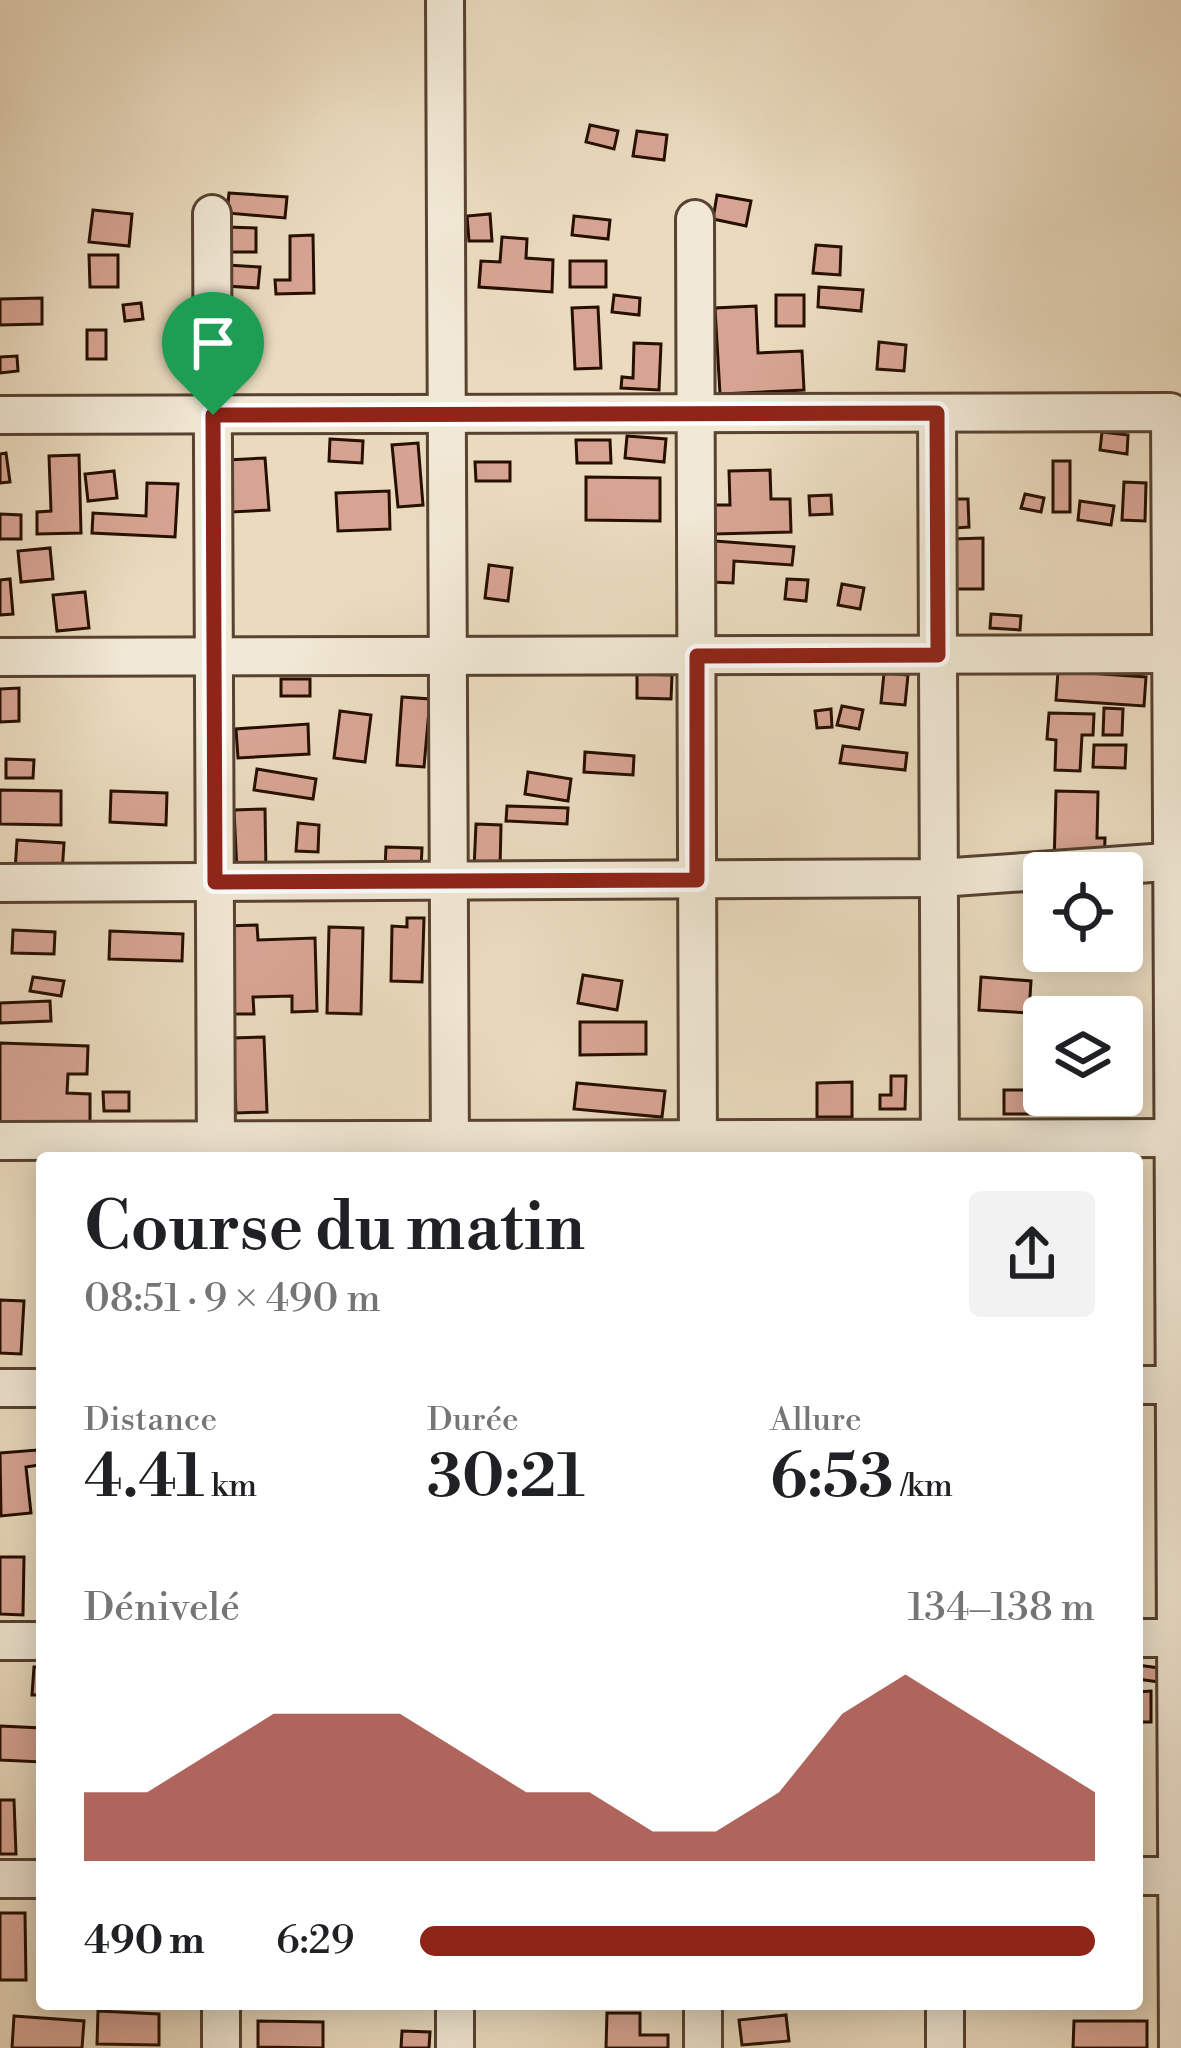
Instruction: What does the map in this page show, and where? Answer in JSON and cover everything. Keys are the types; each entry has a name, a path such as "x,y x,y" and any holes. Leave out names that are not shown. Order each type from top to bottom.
{"street":[{"path":"445,0 450,1149"},
{"path":"212,214 216,1149"},
{"path":"694,219 698,1149"},
{"path":"0,415 1170,412 1176,496 1171,654 1176,861 1178,2048"},
{"path":"937,413 940,1148"},
{"path":"0,658 1171,654"},
{"path":"0,883 939,878 1176,861"},
{"path":"0,1141 216,1149 698,1149 940,1148 1173,1138"},
{"path":"1143,1385 1178,1385"},
{"path":"0,1388 36,1388"},
{"path":"1143,1638 1178,1638"},
{"path":"0,1641 36,1641"},
{"path":"1143,1876 1179,1876"},
{"path":"0,1879 36,1879"},
{"path":"220,2010 221,2048"},
{"path":"454,2010 455,2048"},
{"path":"703,2010 703,2048"},
{"path":"945,2010 945,2048"}],"building":[{"path":"590,125 618,131 614,149 586,142"},
{"path":"637,131 667,135 664,160 633,156"},
{"path":"229,193 287,197 285,218 227,213"},
{"path":"717,195 751,201 746,226 713,219"},
{"path":"93,210 132,214 129,246 89,242"},
{"path":"490,214 492,241 469,241 467,216"},
{"path":"574,216 610,220 608,239 572,235"},
{"path":"227,227 256,228 256,252 226,252"},
{"path":"313,235 314,293 276,294 275,280 290,280 290,236"},
{"path":"502,237 527,239 526,258 553,260 552,292 479,287 481,261 500,262"},
{"path":"816,245 841,247 840,275 813,273"},
{"path":"89,255 118,255 118,287 90,287"},
{"path":"570,261 606,261 606,287 570,287"},
{"path":"227,265 260,267 258,288 226,286"},
{"path":"819,287 863,290 861,311 818,307"},
{"path":"614,295 640,298 639,315 612,312"},
{"path":"776,295 804,295 804,326 776,326"},
{"path":"42,298 42,324 0,325 0,299"},
{"path":"141,303 143,319 125,321 123,305"},
{"path":"756,306 758,353 802,351 804,390 720,394 715,308"},
{"path":"598,307 601,368 575,369 572,308"},
{"path":"87,330 106,330 106,359 87,359"},
{"path":"879,342 906,345 904,371 877,369"},
{"path":"634,343 661,344 659,390 621,388 622,377 633,378"},
{"path":"17,356 18,371 0,373 0,357"},
{"path":"1102,432 1128,435 1127,454 1100,450"},
{"path":"627,436 666,439 664,462 625,458"},
{"path":"330,439 363,441 362,463 329,461"},
{"path":"576,440 610,440 611,463 577,463"},
{"path":"418,443 423,505 398,507 392,445"},
{"path":"6,453 10,482 0,483 0,454"},
{"path":"79,455 81,533 37,534 37,512 51,511 49,456"},
{"path":"265,458 269,510 231,512 228,460"},
{"path":"1053,461 1070,461 1070,512 1053,512"},
{"path":"475,462 510,462 510,481 476,481"},
{"path":"770,470 771,499 790,499 791,532 714,534 713,505 730,505 729,471"},
{"path":"114,471 117,498 88,501 85,474"},
{"path":"586,477 660,478 660,521 586,520"},
{"path":"1124,482 1146,483 1145,521 1122,520"},
{"path":"147,483 178,484 175,537 92,533 93,513 146,516"},
{"path":"389,491 390,529 338,531 336,493"},
{"path":"1025,494 1044,498 1041,512 1021,508"},
{"path":"831,495 832,514 810,515 809,496"},
{"path":"956,499 968,499 969,527 956,528"},
{"path":"1080,501 1114,506 1111,525 1078,520"},
{"path":"0,514 21,515 21,539 0,539"},
{"path":"983,538 983,589 954,589 953,539"},
{"path":"715,541 794,547 792,565 734,561 733,583 713,582"},
{"path":"50,548 53,579 21,582 18,551"},
{"path":"489,565 512,568 508,601 485,598"},
{"path":"10,579 13,614 0,615 0,580"},
{"path":"787,579 808,580 806,601 785,599"},
{"path":"842,584 864,588 860,609 838,605"},
{"path":"85,592 89,628 57,631 53,595"},
{"path":"991,614 1021,616 1020,630 990,628"},
{"path":"1058,671 1146,677 1144,706 1056,700"},
{"path":"884,673 908,675 905,705 881,703"},
{"path":"637,674 672,675 671,699 637,698"},
{"path":"281,679 310,679 310,696 281,696"},
{"path":"19,688 19,721 0,722 0,689"},
{"path":"402,697 430,699 424,767 397,765"},
{"path":"842,706 863,710 859,729 837,725"},
{"path":"1104,708 1123,709 1122,735 1103,735"},
{"path":"831,709 832,727 817,728 815,711"},
{"path":"340,711 371,715 365,762 334,758"},
{"path":"1049,713 1094,714 1093,735 1082,735 1080,771 1055,770 1056,740 1047,739"},
{"path":"308,724 309,754 238,758 236,729"},
{"path":"1094,745 1126,745 1125,768 1093,767"},
{"path":"843,746 907,753 905,770 840,763"},
{"path":"585,752 634,756 633,775 584,772"},
{"path":"6,759 34,760 33,778 6,778"},
{"path":"257,769 316,779 313,799 254,790"},
{"path":"528,772 571,779 568,801 525,794"},
{"path":"0,790 61,791 61,825 0,824"},
{"path":"111,791 167,793 166,825 110,822"},
{"path":"1056,791 1098,792 1097,838 1105,838 1105,852 1054,852"},
{"path":"507,806 568,808 567,824 506,821"},
{"path":"265,809 266,871 237,872 234,810"},
{"path":"298,823 319,825 318,852 296,851"},
{"path":"476,824 501,825 500,869 474,869"},
{"path":"17,840 64,843 62,874 15,871"},
{"path":"386,847 422,848 421,869 385,868"},
{"path":"407,918 424,918 422,982 391,981 392,926 407,927"},
{"path":"257,925 258,940 315,938 317,1011 292,1012 292,996 253,997 254,1014 228,1014 226,926"},
{"path":"329,927 363,928 361,1014 327,1013"},
{"path":"13,930 55,932 54,954 12,953"},
{"path":"110,931 183,934 182,961 109,959"},
{"path":"583,975 622,981 617,1010 578,1003"},
{"path":"33,977 64,981 61,996 30,991"},
{"path":"981,977 1031,981 1030,996 1023,996 1023,1013 979,1010"},
{"path":"50,1001 51,1021 0,1023 0,1003"},
{"path":"580,1022 646,1022 646,1054 580,1055"},
{"path":"264,1037 267,1112 236,1113 233,1038"},
{"path":"0,1043 88,1046 87,1074 68,1074 67,1093 90,1094 90,1124 0,1122"},
{"path":"891,1076 906,1076 905,1109 880,1109 880,1095 891,1095"},
{"path":"852,1082 852,1117 817,1117 817,1083"},
{"path":"577,1083 665,1091 662,1117 574,1109"},
{"path":"1004,1090 1023,1090 1023,1114 1004,1114"},
{"path":"103,1092 129,1092 129,1111 104,1111"},
{"path":"0,1300 24,1301 21,1354 0,1353"},
{"path":"36,1450 36,1465 26,1467 31,1513 1,1516 0,1453"},
{"path":"0,1557 24,1557 23,1615 0,1614"},
{"path":"1143,1666 1160,1668 1159,1682 1143,1680"},
{"path":"1151,1691 1151,1722 1143,1722 1143,1692"},
{"path":"0,1726 36,1728 36,1762 0,1760"},
{"path":"0,1800 14,1800 16,1854 0,1854"},
{"path":"0,1913 25,1913 26,1980 0,1980"},
{"path":"98,2011 159,2014 159,2045 97,2044"},
{"path":"607,2013 640,2013 640,2035 668,2035 668,2048 606,2048"},
{"path":"786,2015 789,2041 742,2045 739,2020"},
{"path":"14,2016 84,2021 82,2048 12,2048"},
{"path":"258,2021 323,2022 323,2048 258,2047"},
{"path":"1074,2021 1147,2021 1147,2048 1073,2048"},
{"path":"402,2031 430,2032 429,2048 401,2048"}],"route":[{"path":"937,413 938,655 697,656 697,880 215,882 213,415 937,413"}]}
